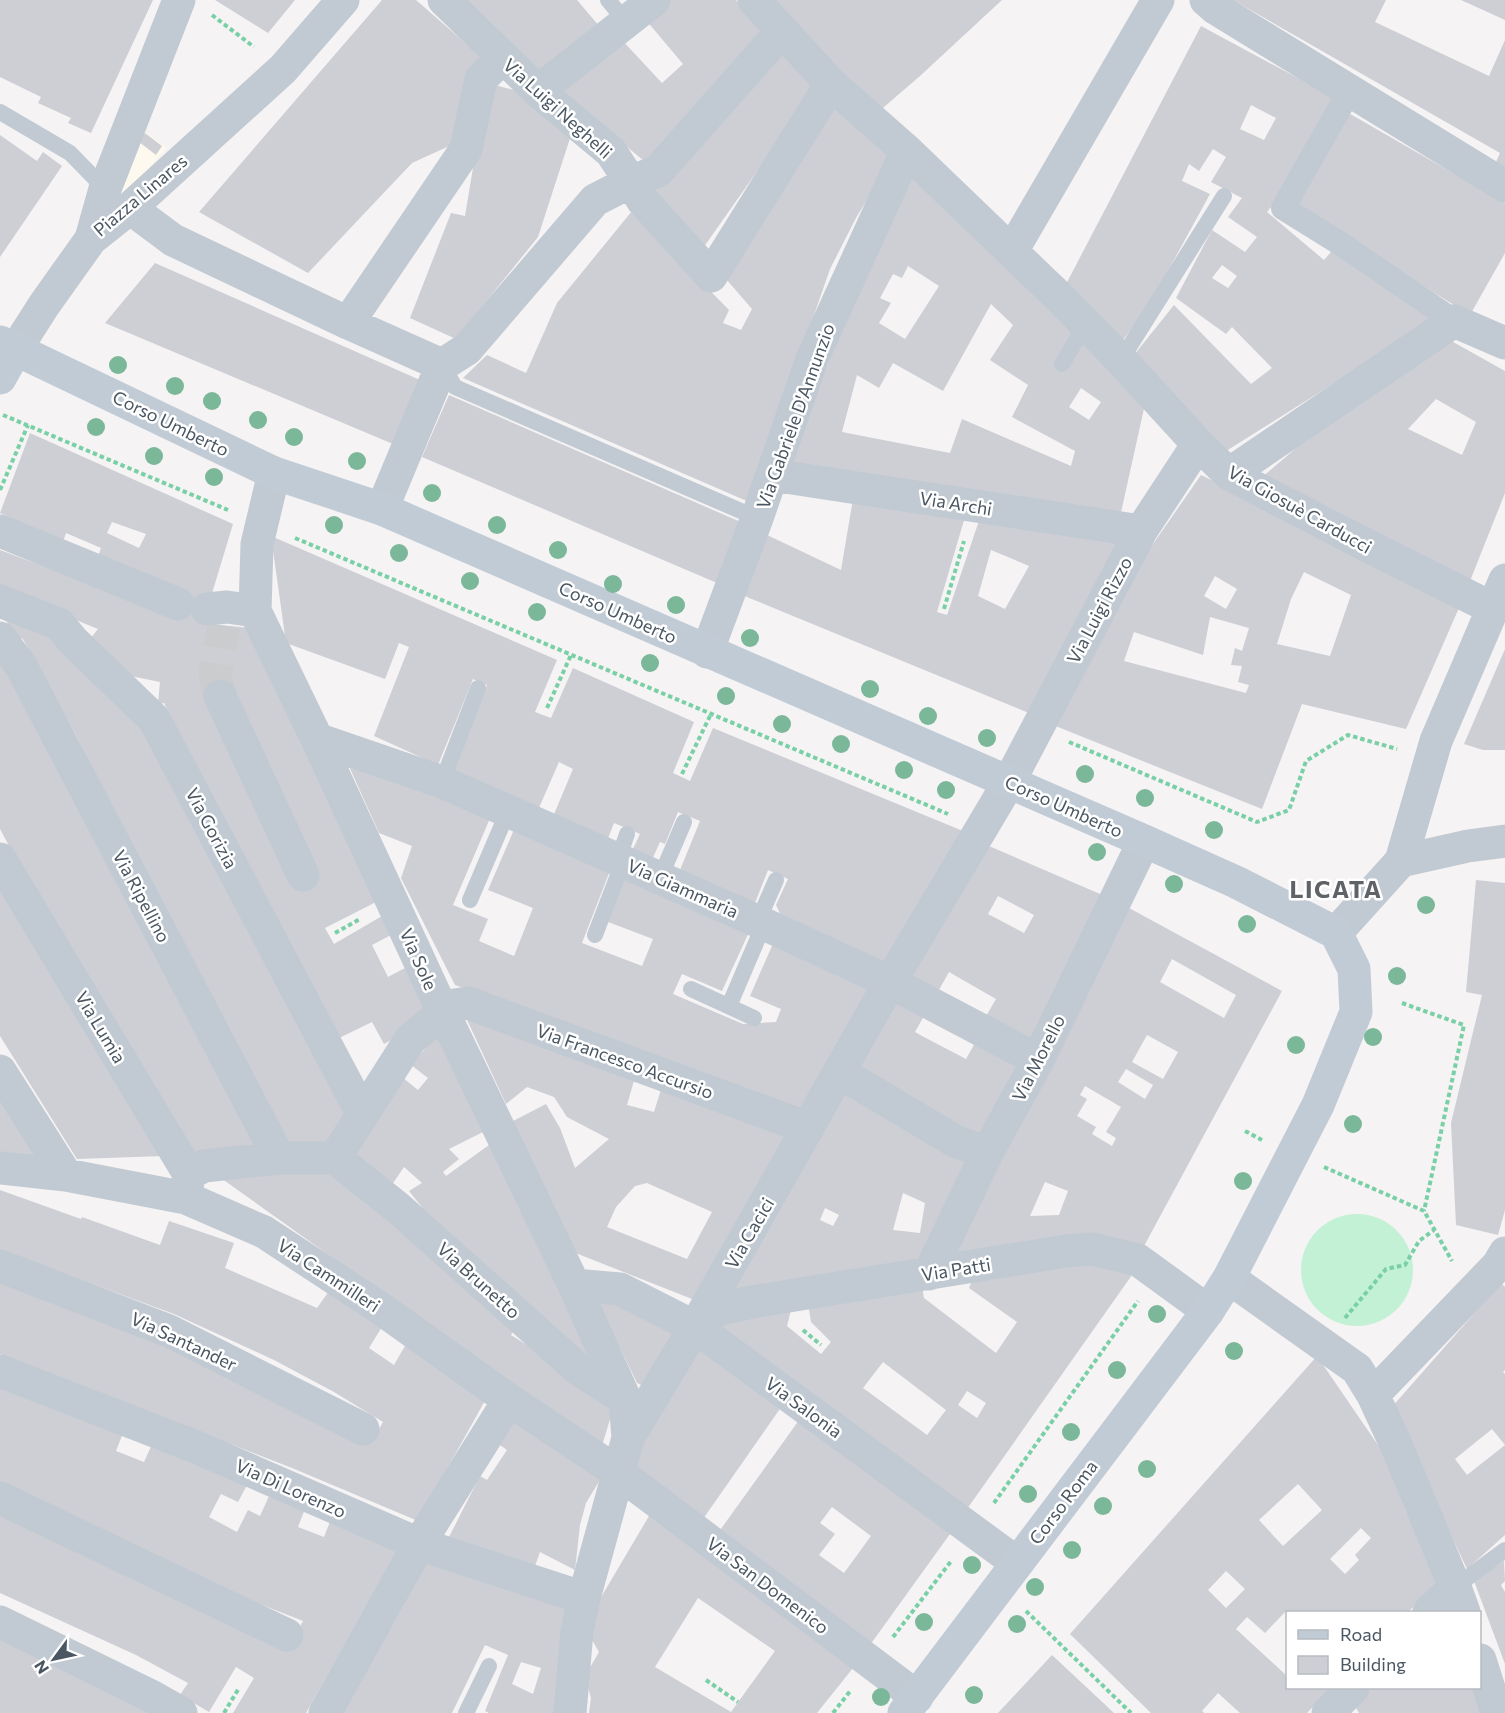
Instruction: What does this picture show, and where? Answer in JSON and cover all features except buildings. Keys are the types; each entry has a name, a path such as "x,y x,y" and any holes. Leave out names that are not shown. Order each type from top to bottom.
{"main road":[{"path":"0,378 8,345"},
{"name":"Corso Umberto","path":"8,345 274,473 382,508 707,652 1144,841 1236,882 1336,933"},
{"name":"Corso Roma","path":"910,1705 1219,1293 1318,1105 1356,1012 1354,969 1336,933"}],"street":[{"name":"Piazza Linares","path":"118,199 289,62 343,0"},
{"name":"Via Luigi Neghelli","path":"444,0 538,91 611,152 643,201 711,276 831,84"},
{"path":"538,91 617,11 654,0"},
{"name":"Via Giosuè Carducci","path":"754,0 831,84 907,151 1012,251 1121,360 1198,444 1230,474 1368,546 1499,594"},
{"path":"1012,251 1158,0"},
{"path":"1211,4 1505,186"},
{"name":"Piazza Linares","path":"8,345 44,305 118,199 193,6"},
{"path":"382,508 442,364 467,348 596,200 630,182 658,171 782,31"},
{"path":"348,323 466,149 481,79 502,58"},
{"path":"1350,90 1283,208 1459,323 1505,343"},
{"name":"Via Gabriele D'Annunzio","path":"707,652 757,518 812,359 907,151"},
{"path":"118,199 174,240 348,323 442,364"},
{"path":"1230,474 1459,323"},
{"name":"Via Luigi Rizzo","path":"1009,782 1141,531 1198,444"},
{"name":"Via Sole","path":"274,473 257,544 218,611 317,739 443,1012 574,1285 625,1399 628,1438"},
{"name":"Via Archi","path":"772,475 1141,531"},
{"path":"0,531 218,611"},
{"path":"1336,933 1401,861 1436,741 1499,594"},
{"name":"Via Gorizia","path":"0,601 59,624 74,642 154,719 362,1113"},
{"name":"Via Ripellino","path":"0,638 21,666 279,1158"},
{"path":"220,696 303,875"},
{"name":"Via Giammaria","path":"317,739 442,782 508,811 622,852 660,878 890,982 1038,1060"},
{"name":"Via Cacici","path":"570,1713 577,1631 628,1438 695,1327 890,982 1009,782"},
{"name":"Via Morello","path":"929,1274 987,1153 1038,1060 1144,841"},
{"path":"1401,861 1505,841"},
{"name":"Via Lumia","path":"0,860 188,1186"},
{"name":"Via Francesco Accursio","path":"443,1012 454,1005 468,1003 808,1128"},
{"path":"188,1186 204,1166 279,1158 335,1158 410,1040 443,1012"},
{"path":"0,1071 66,1175"},
{"path":"839,1072 955,1141 987,1153"},
{"name":"Via Brunetto","path":"335,1158 398,1208 578,1370 625,1399"},
{"name":"Via Cammilleri","path":"0,1168 188,1186 264,1232 380,1308 509,1400 619,1473"},
{"name":"Via Patti","path":"695,1327 719,1309 741,1304 1066,1251 1092,1249 1138,1260 1219,1293 1357,1369 1377,1404 1397,1447 1459,1600"},
{"path":"1377,1404 1503,1262"},
{"name":"Via Santander","path":"0,1266 169,1331 363,1429"},
{"name":"Via Salonia","path":"574,1285 620,1289 695,1327 1017,1563"},
{"name":"Via Di Lorenzo","path":"0,1371 196,1447 419,1544 584,1598"},
{"path":"325,1713 419,1544 509,1400"},
{"name":"Via San Domenico","path":"619,1473 910,1705"},
{"path":"0,1498 286,1635"},
{"path":"1432,1611 1459,1600"},
{"path":"0,1622 181,1713"},
{"path":"1481,1666 1497,1713"},
{"path":"1328,1713 1352,1689"}],"lane":[{"path":"0,111 70,153 118,199"},
{"path":"1121,360 1224,196"},
{"path":"1062,364 1086,324"},
{"path":"442,364 455,387 757,518"},
{"path":"442,782 478,688"},
{"path":"470,900 508,811"},
{"path":"660,878 684,822"},
{"path":"595,935 622,852"},
{"path":"729,1006 776,880"},
{"path":"691,989 754,1018"},
{"path":"1459,1600 1505,1550"},
{"path":"467,1712 489,1666"}],"path":[{"path":"193,6 289,62"},
{"path":"0,413 237,513"},
{"path":"0,490 28,425"},
{"path":"944,609 975,505"},
{"path":"288,535 955,817"},
{"path":"547,708 571,655"},
{"path":"682,774 711,714"},
{"path":"1063,739 1257,822 1289,810 1306,761 1348,735 1402,750"},
{"path":"1402,1003 1464,1025 1424,1211"},
{"path":"1245,1131 1293,1155 1424,1211 1452,1262"},
{"path":"1343,1321 1386,1269 1405,1265 1419,1240 1434,1230"},
{"path":"1045,1629 1131,1713"},
{"path":"706,1680 738,1702"},
{"path":"224,1713 239,1688"}],"shaded area":[{"path":"143,130 167,148 123,196 113,189"}],"green space":[{"path":"1357,1214 1378,1219 1396,1231 1408,1249 1413,1270 1408,1291 1396,1309 1378,1321 1357,1326 1336,1321 1318,1309 1306,1291 1301,1270 1306,1249 1318,1231 1336,1219"}],"tunnel":[{"path":"220,696 215,676 224,626"}],"district":[{"name":"LICATA","path":"1336,888"}]}
